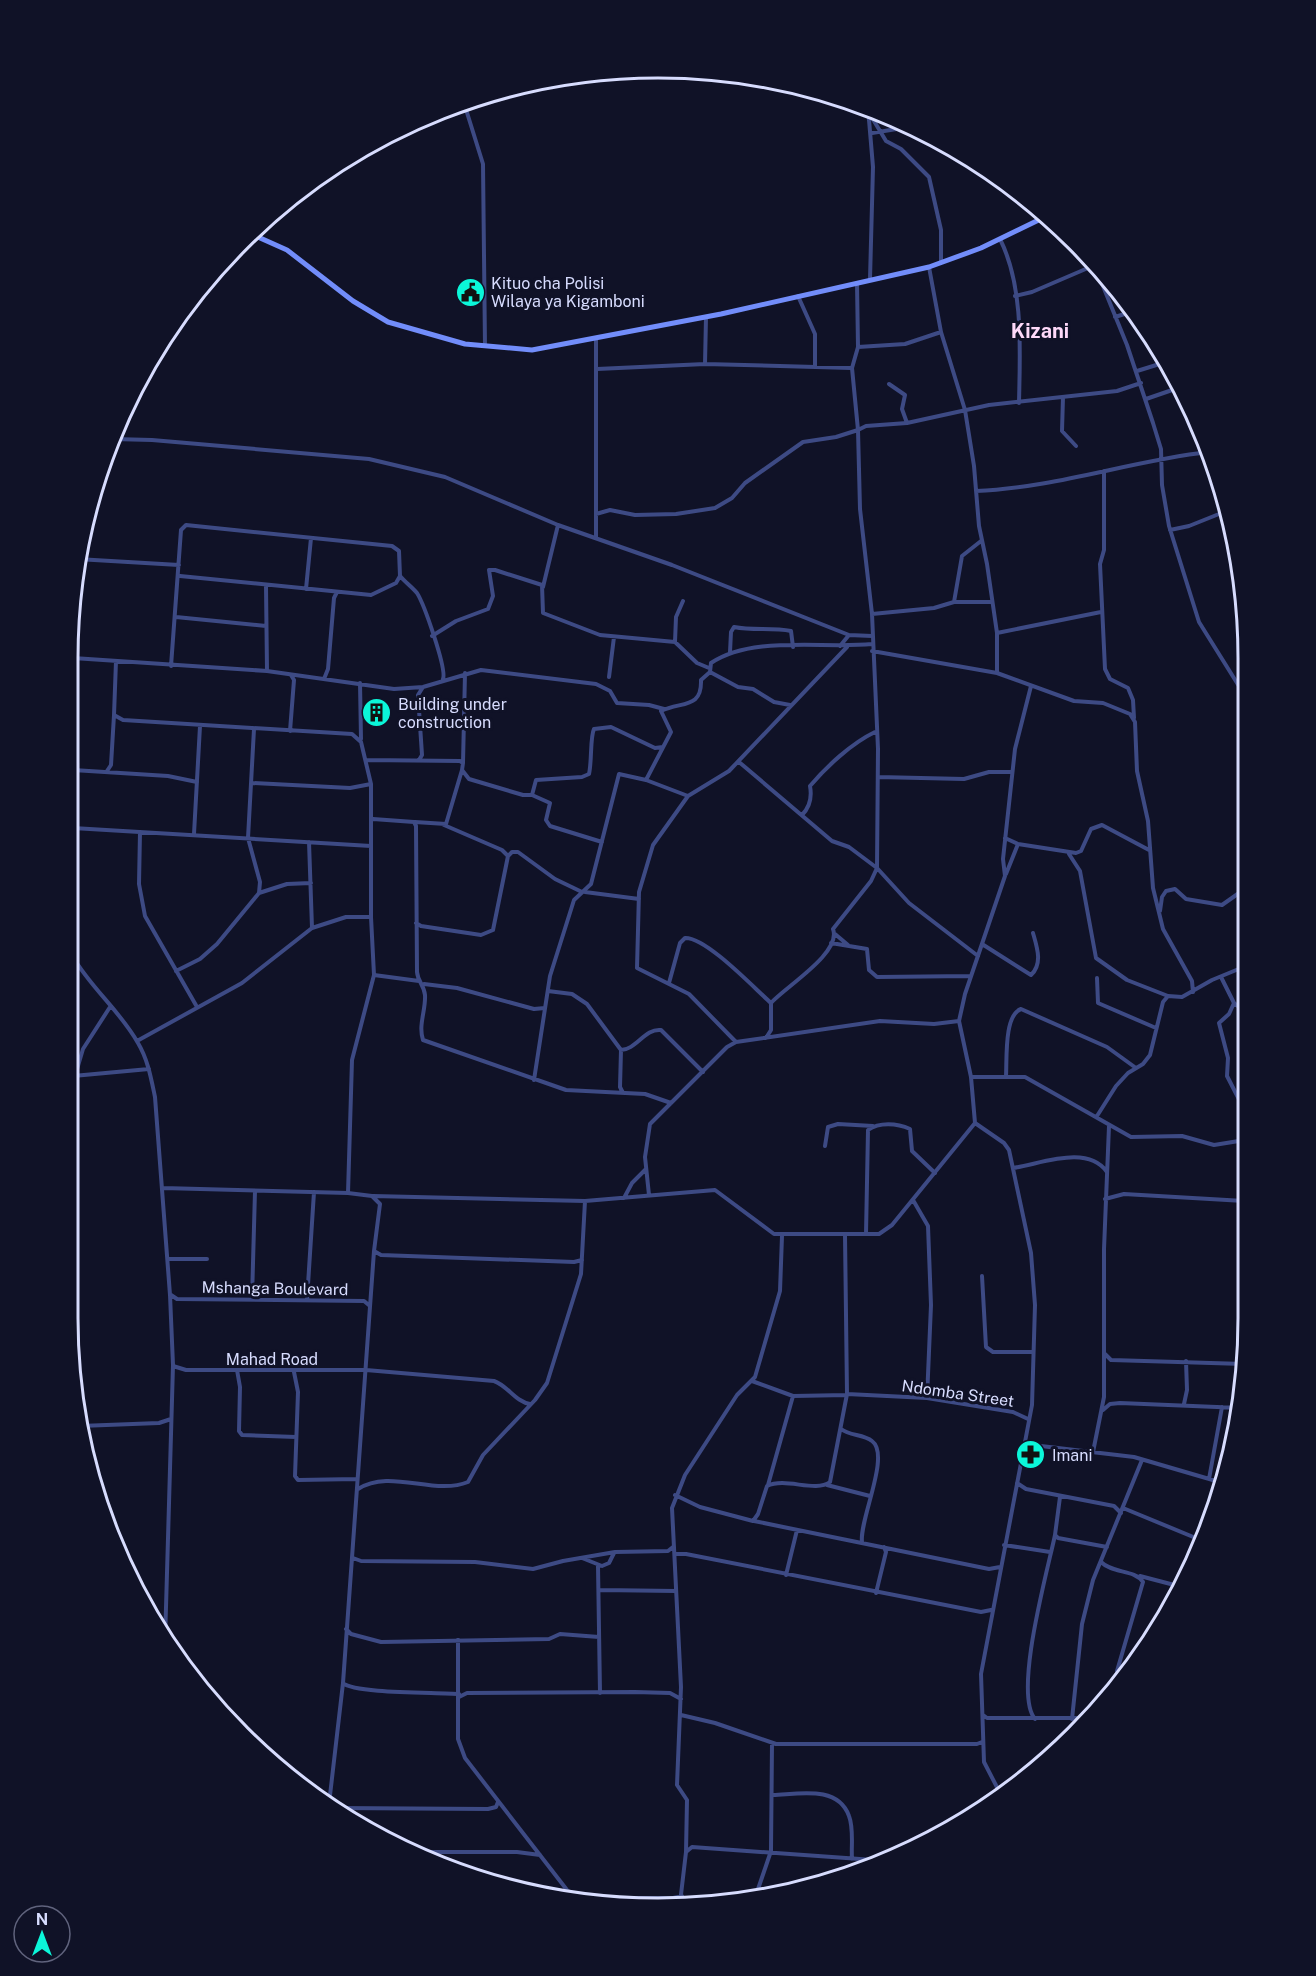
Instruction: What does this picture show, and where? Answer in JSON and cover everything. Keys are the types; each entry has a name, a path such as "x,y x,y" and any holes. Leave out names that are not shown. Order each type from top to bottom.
{"main road":[{"path":"259,238 287,250 353,301 388,322 426,334 485,346 532,350 706,317 929,267 1039,221"}],"street":[{"path":"466,111 483,164 485,346"},
{"path":"870,279 871,119"},
{"path":"874,120 886,141 901,149 929,177 941,230 941,263"},
{"path":"872,133 894,128"},
{"path":"1000,239 1008,256 1015,296 1019,331 1019,404"},
{"path":"929,267 941,332 965,410 981,541 987,564 997,633 997,674"},
{"path":"1015,296 1039,289 1087,268"},
{"path":"771,1004 808,973 831,943 835,933 833,929 871,881 877,868 878,777 872,614 861,509 858,421 852,368 858,347 857,282"},
{"path":"1104,288 1146,399 1162,458 1162,485 1170,530 1199,622 1238,685"},
{"path":"798,296 814,334 815,367"},
{"path":"1115,317 1124,314"},
{"path":"705,364 706,317"},
{"path":"858,347 905,344 941,332"},
{"path":"596,339 596,538"},
{"path":"597,369 705,364 852,368"},
{"path":"1137,371 1158,365"},
{"path":"596,514 610,510 642,515 676,514 715,508 732,498 745,483 803,442 836,437 866,426 907,423 989,405 1019,404 1117,391 1141,383"},
{"path":"889,384 905,395 902,409 907,423"},
{"path":"1146,399 1172,390"},
{"path":"1063,397 1062,431 1076,446"},
{"path":"858,421 866,426"},
{"path":"121,440 369,459 445,477 558,525 849,635 872,636"},
{"path":"976,491 999,490 1162,458 1200,453"},
{"path":"1104,471 1101,612 1105,669 1110,679 1128,688 1133,700 1137,771 1148,821 1151,875 1167,939 1192,981 1193,992"},
{"path":"1170,530 1189,526 1219,514"},
{"path":"171,666 180,576 181,530 186,525 392,546 399,551 400,576 396,583 376,595 180,576"},
{"path":"558,525 543,586 543,613 600,635 675,642 697,663 738,687 753,688 774,702 790,705"},
{"path":"306,589 311,538"},
{"path":"954,602 962,556 981,541"},
{"path":"87,560 179,565"},
{"path":"432,636 456,621 482,612 491,606 493,596 489,570 501,571 543,586"},
{"path":"400,576 419,598 444,666 442,680"},
{"path":"396,583 407,584"},
{"path":"266,586 267,671"},
{"path":"324,679 328,669 334,598 332,591"},
{"path":"334,598 338,592"},
{"path":"675,642 676,616 683,601"},
{"path":"872,614 934,608 954,602 991,602"},
{"path":"997,633 1101,612"},
{"path":"176,617 266,627"},
{"path":"730,652 731,632 735,627 744,629 763,627 791,631 793,647"},
{"path":"839,646 849,635"},
{"path":"609,677 614,637"},
{"path":"78,658 267,671 394,688 423,687 465,673 482,670 586,682 605,687 617,703 649,705 664,709 698,698 702,693 701,680 709,670 711,663 730,652 751,647 872,644"},
{"path":"736,1042 696,1000 669,982 644,974 635,964 639,899 649,852 688,796 729,771 739,762 847,646"},
{"path":"872,651 997,674 1074,701 1109,705 1134,718"},
{"path":"106,772 111,765 116,661"},
{"path":"444,825 449,818 463,763 465,673"},
{"path":"290,730 294,680 291,675"},
{"path":"348,1193 352,1060 374,975 371,917 373,819 371,784 361,742 360,683"},
{"path":"1005,876 1005,838 1015,749 1031,686"},
{"path":"418,695 423,687"},
{"path":"414,688 418,695 422,755 419,760"},
{"path":"646,780 670,732 661,712 664,709"},
{"path":"114,715 123,720 352,734 361,742"},
{"path":"194,834 200,726"},
{"path":"532,795 536,780 582,777 589,774 593,759 594,729 611,727 655,748 664,747"},
{"path":"176,971 200,959 217,945 259,893 260,882 248,838 254,729"},
{"path":"802,815 808,809 812,794 810,786 817,778 865,736 875,732"},
{"path":"366,760 463,763"},
{"path":"739,762 834,843 849,847 877,868 909,903 978,956"},
{"path":"111,765 115,772"},
{"path":"78,770 190,779 197,782"},
{"path":"462,770 469,778 523,795 532,795 550,803 546,820 550,826 603,842"},
{"path":"878,777 964,779 989,772 1012,772"},
{"path":"534,1080 549,981 574,900 591,884 619,774 646,780 688,796"},
{"path":"190,779 197,775"},
{"path":"252,783 351,788 371,784"},
{"path":"373,819 444,825 502,850 508,856"},
{"path":"414,822 417,833 417,972 422,982 423,1040 566,1090 645,1094 671,1103"},
{"path":"1150,850 1098,825 1091,830 1081,851 1078,866 1096,958 1127,980 1167,996 1186,996 1201,985 1238,969"},
{"path":"78,828 371,846"},
{"path":"140,832 140,902 145,916 197,1007"},
{"path":"251,844 255,838"},
{"path":"1005,838 1018,844 1069,854 1081,851"},
{"path":"308,842 312,928"},
{"path":"163,1188 348,1193 388,1197 585,1201 715,1190 767,1231 782,1236 879,1234 888,1229 975,1123 970,1077 959,1021 971,976 1018,844"},
{"path":"416,922 421,926 481,935 490,933 500,906 508,856 512,852 518,852 555,879 583,892 639,899"},
{"path":"1069,854 1078,866"},
{"path":"259,893 288,884 311,883"},
{"path":"1160,914 1162,897 1166,891 1175,889 1186,899 1222,904 1238,894"},
{"path":"137,1041 254,976 312,928 346,918 371,917"},
{"path":"416,933 421,926"},
{"path":"835,933 848,946"},
{"path":"982,944 1031,975 1037,967 1038,953 1033,933"},
{"path":"669,982 682,940 690,937 705,945 771,1004 771,1030 766,1038"},
{"path":"831,943 867,949 869,970 877,977 971,976"},
{"path":"78,966 137,1041 149,1069 155,1097 168,1260 173,1365 166,1623"},
{"path":"374,975 457,988 534,1009 545,1008"},
{"path":"1221,976 1234,1003 1238,1006"},
{"path":"1097,978 1098,1003 1156,1028"},
{"path":"1192,981 1201,985"},
{"path":"549,991 580,997 621,1050 620,1087 624,1094"},
{"path":"1161,993 1163,1002"},
{"path":"1097,1116 1116,1086 1143,1064 1150,1055 1163,1002 1167,996"},
{"path":"1234,1003 1229,1014 1219,1023 1228,1058 1227,1076 1238,1097"},
{"path":"78,1064 83,1049 110,1007"},
{"path":"1006,1076 1010,1021 1016,1010 1022,1008 1107,1047 1136,1068"},
{"path":"648,1196 646,1168 650,1124 727,1047 736,1042 880,1021 934,1024 959,1021"},
{"path":"621,1050 630,1047 652,1031 661,1030 703,1072"},
{"path":"78,1076 149,1069"},
{"path":"970,1077 1025,1077 1097,1116 1119,1133 1140,1139 1182,1136 1214,1145 1238,1140"},
{"path":"975,1123 1004,1143 1009,1150 1034,1272 1034,1382 981,1674 982,1742 986,1769 997,1788"},
{"path":"825,1146 828,1127 838,1124 874,1126 894,1124 910,1129 912,1151 935,1173"},
{"path":"866,1234 868,1179 866,1135 874,1126"},
{"path":"1093,1452 1104,1397 1109,1126"},
{"path":"1013,1168 1077,1156 1101,1165 1107,1173"},
{"path":"624,1198 632,1183 646,1168"},
{"path":"252,1299 255,1191"},
{"path":"307,1300 314,1192"},
{"path":"1106,1199 1124,1194 1238,1200"},
{"path":"372,1196 380,1204"},
{"path":"330,1796 353,1558 374,1251 380,1204 388,1197"},
{"path":"913,1200 928,1226 931,1305 927,1398"},
{"path":"357,1489 365,1484 403,1482 452,1485 468,1482 483,1455 547,1383 573,1308 582,1260 585,1201"},
{"path":"826,1485 832,1478 847,1395 847,1243 845,1235"},
{"path":"676,1898 682,1896 687,1800 677,1785 681,1687 672,1508 675,1495 737,1395 752,1380 780,1291 782,1236"},
{"path":"374,1251 381,1255 574,1262 582,1260"},
{"path":"168,1260 207,1260"},
{"path":"982,1276 986,1347 993,1352 1033,1352"},
{"name":"Mshanga Boulevard","path":"170,1295 177,1299 364,1301 370,1306"},
{"path":"364,1301 371,1296"},
{"name":"Mshanga Boulevard","path":"171,1307 177,1299"},
{"path":"1105,1353 1111,1360"},
{"path":"1105,1364 1111,1360 1236,1364"},
{"path":"1184,1404 1186,1361"},
{"path":"172,1376 179,1369 173,1365"},
{"name":"Mahad Road","path":"179,1369 294,1372 366,1370 494,1381 506,1386 522,1402 530,1404"},
{"path":"237,1370 240,1387 239,1431 242,1435 296,1437"},
{"path":"294,1372 298,1392 295,1476 298,1480 357,1479 365,1484"},
{"path":"752,1380 793,1396 767,1486 758,1514 753,1521"},
{"name":"Ndomba Street","path":"793,1396 847,1395 927,1398 1013,1412 1028,1419"},
{"path":"1104,1397 1110,1404"},
{"path":"1103,1410 1110,1404 1184,1404 1231,1407"},
{"path":"1209,1479 1222,1407"},
{"path":"88,1426 159,1423 171,1418"},
{"path":"841,1430 870,1439 878,1449 862,1542"},
{"path":"1024,1444 1142,1460 1214,1480"},
{"path":"1072,1719 1082,1624 1101,1562 1142,1460"},
{"path":"767,1486 780,1482 826,1485 870,1496"},
{"path":"1017,1482 1026,1490 1114,1506 1195,1538"},
{"path":"675,1495 700,1507 753,1521 989,1569 1000,1567"},
{"path":"1035,1719 1029,1704 1029,1655 1055,1534 1060,1497"},
{"path":"758,1514 764,1523"},
{"path":"786,1575 797,1530"},
{"path":"1055,1534 1061,1539 1107,1547"},
{"path":"1004,1545 1051,1552"},
{"path":"353,1558 359,1560 475,1562 533,1569 615,1552 668,1551 674,1546"},
{"path":"876,1593 886,1552 883,1546"},
{"path":"582,1558 598,1566 609,1563 615,1552"},
{"path":"675,1554 686,1554 981,1612 991,1610"},
{"path":"351,1565 359,1560"},
{"path":"1101,1562 1111,1570 1173,1585"},
{"path":"598,1566 600,1693"},
{"path":"1118,1672 1122,1648 1143,1587 1143,1582 1137,1575"},
{"path":"600,1590 676,1591"},
{"path":"346,1628 351,1634"},
{"path":"345,1636 351,1634 381,1642 549,1639 560,1634 599,1637"},
{"path":"458,1640 457,1727 461,1749 475,1773 568,1891"},
{"path":"342,1683 349,1688 459,1696 467,1693 670,1693 681,1687"},
{"path":"670,1693 681,1699"},
{"path":"681,1715 715,1723 772,1743 977,1744 982,1742"},
{"path":"982,1715 987,1718 1077,1719"},
{"path":"758,1889 771,1851 772,1743"},
{"path":"773,1795 824,1794 834,1798 850,1818 852,1859"},
{"path":"349,1808 488,1809 496,1807 498,1802"},
{"path":"525,1852 532,1845"},
{"path":"686,1852 692,1847 771,1851 864,1860"},
{"path":"432,1852 525,1852 540,1855"}],"place":[{"name":"Kituo cha Polisi Wilaya ya Kigamboni","path":"470,292"},
{"name":"Building under construction","path":"377,713"},
{"name":"Imani","path":"1031,1455"}],"district":[{"name":"Kizani","path":"1040,331"}]}
